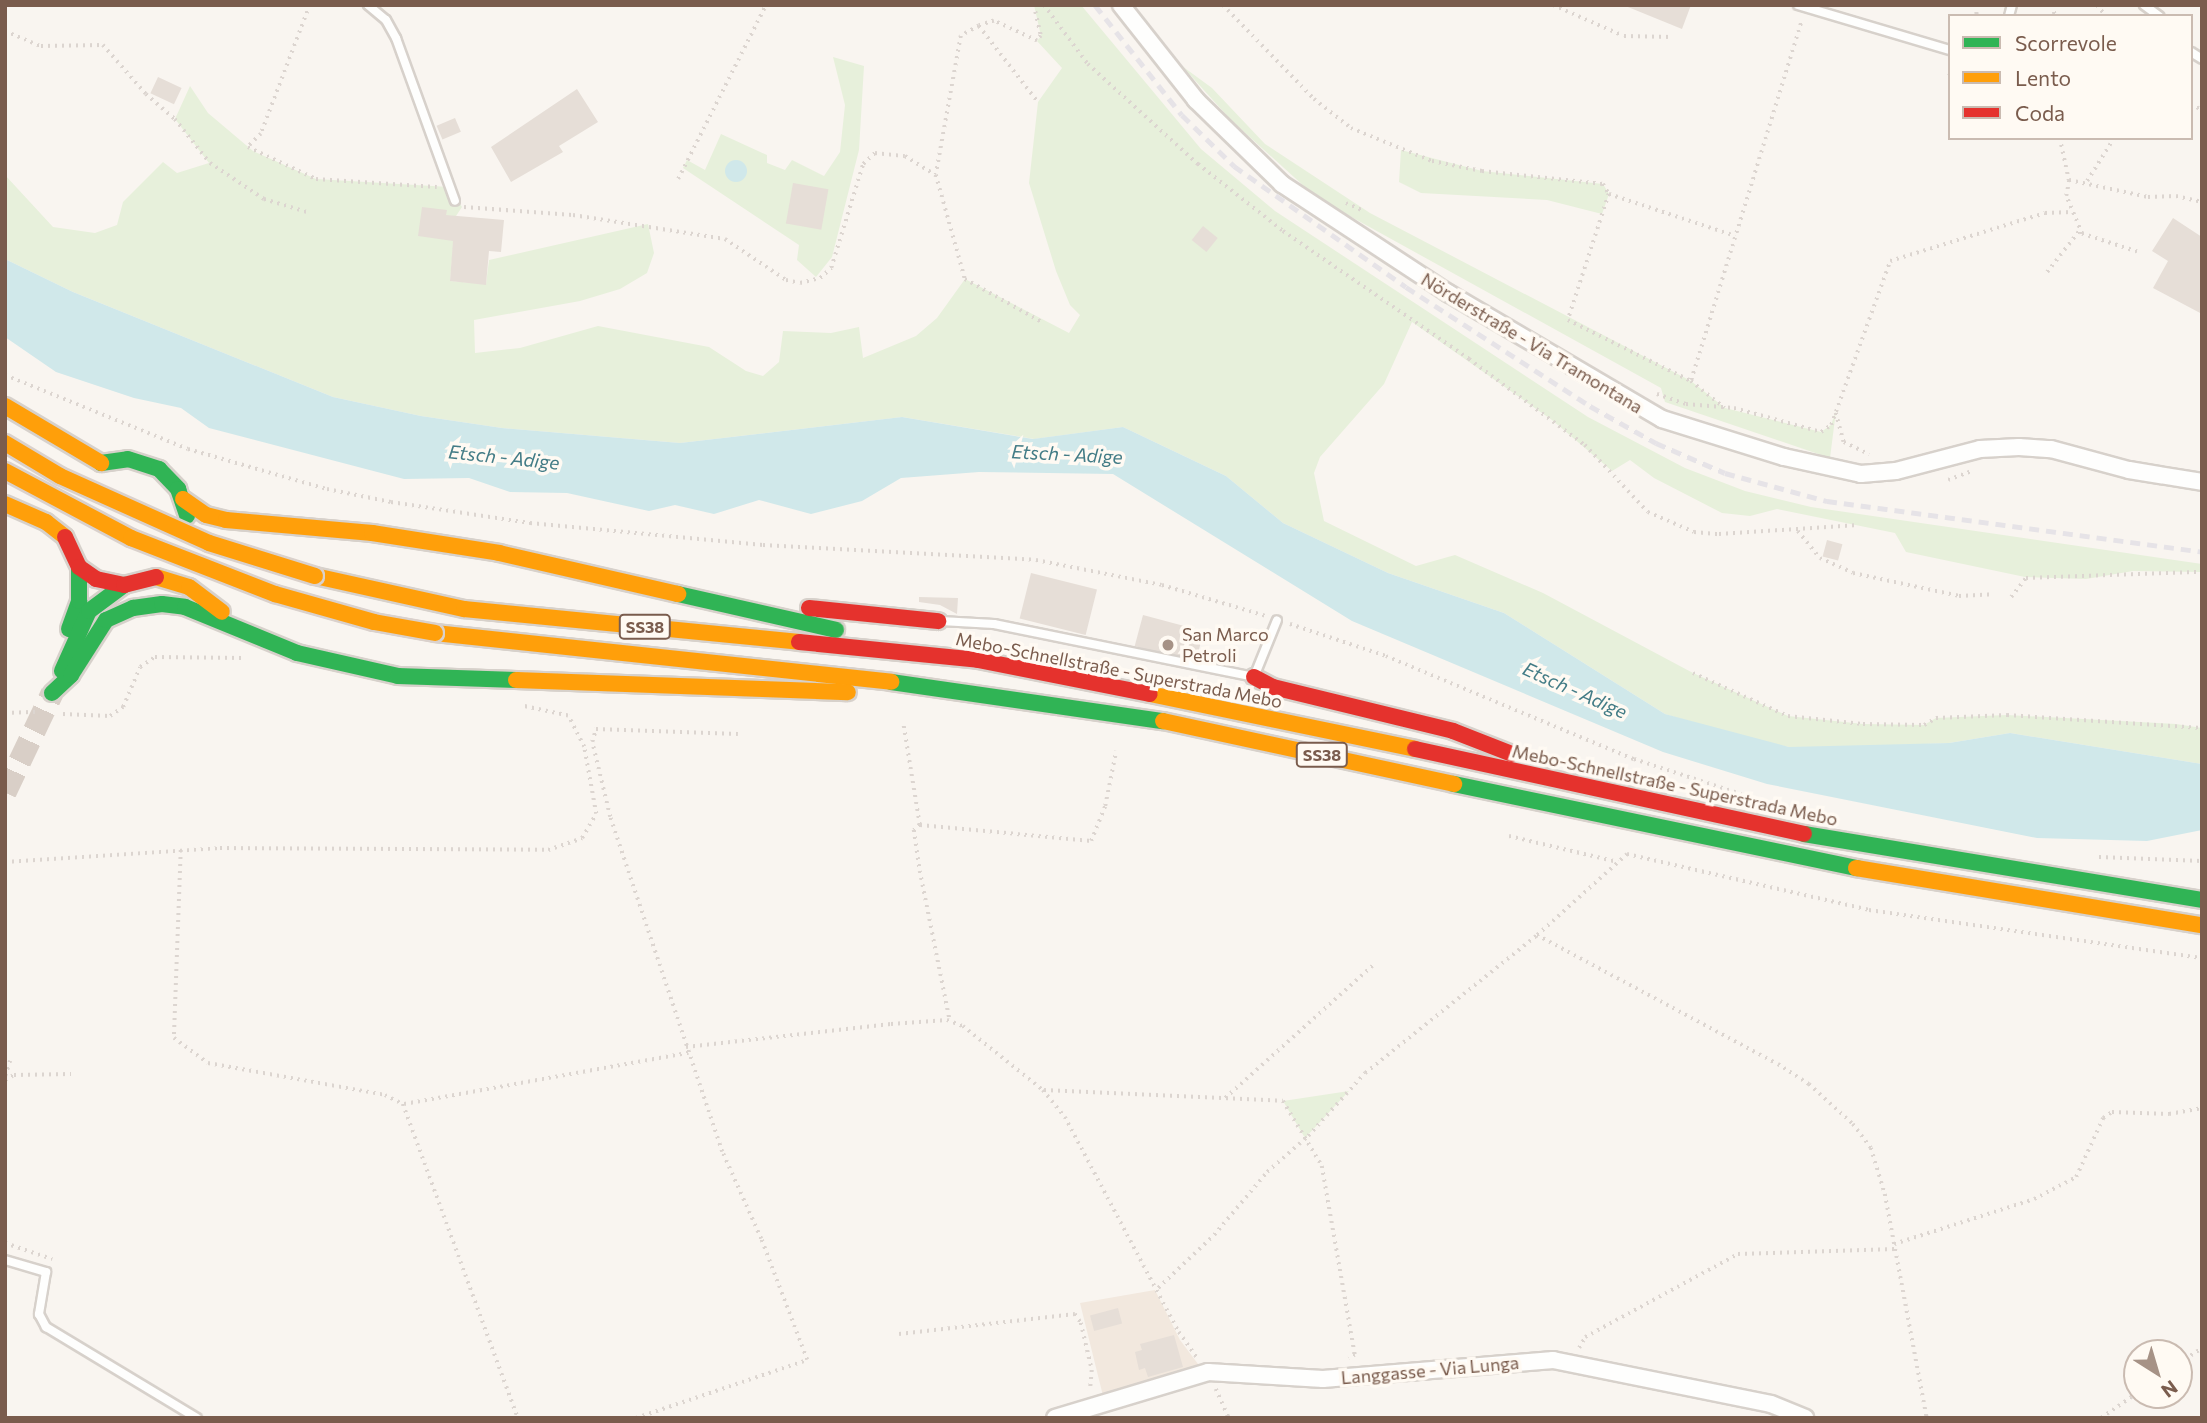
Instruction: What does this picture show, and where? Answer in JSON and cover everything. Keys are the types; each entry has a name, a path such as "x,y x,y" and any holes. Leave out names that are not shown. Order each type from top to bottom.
{"main road":[{"path":"5,406 101,463 128,459 149,464 172,481 183,499 187,524"},
{"name":"Mebo-Schnellstraße - Superstrada Mebo","path":"5,443 60,476 209,543 315,576 464,609 978,660 1807,835 2202,900"},
{"name":"SS38","path":"5,471 131,538 263,590 374,622 435,633 852,676 1034,700 1199,729 1807,860 2202,925"},
{"path":"183,499 206,515 226,520 372,533 527,559 817,627 948,646 978,660"},
{"path":"5,504 46,522 65,537 79,567 79,601 51,670 52,693"},
{"path":"527,559 552,554 765,602 938,621"},
{"path":"79,567 103,582 124,585 156,577 189,587 258,638"},
{"path":"52,693 89,611 124,585"},
{"path":"52,693 71,675 106,620 133,608 162,604 185,607 297,653 410,677 853,693 993,710 1034,700"},
{"path":"1254,677 1273,687 1407,718 1486,747 1600,777 1622,794"}],"street":[{"name":"Nörderstraße - Via Tramontana","path":"1121,5 1196,100 1282,184 1436,286 1628,403 1662,419 1784,457 1861,474 1896,471 1980,449 2020,447 2051,449 2129,470 2202,482"},
{"name":"Langgasse - Via Lunga","path":"1055,1418 1208,1372 1342,1377 1507,1363 1576,1363 1771,1404 1805,1418"}],"lane":[{"path":"368,5 386,20 396,38 455,201"},
{"path":"1802,6 1948,49"},
{"path":"938,621 994,624 1254,677 1277,620"},
{"path":"5,1260 46,1272 39,1314 46,1327 197,1418"}],"path":[{"path":"310,5 261,134 248,147 316,179 449,187"},
{"path":"678,179 766,5"},
{"path":"1034,5 1041,36 1037,41 994,21 961,36 936,174 965,279 1042,322"},
{"path":"1044,5 1088,64 1198,164 1283,231 1469,359 1585,445 1648,512 1694,532 1798,531 1858,525"},
{"path":"1223,5 1314,99 1350,128 1432,161 1482,171 1603,184 1609,194 1735,236"},
{"path":"1553,5 1624,36 1672,37"},
{"path":"1690,381 1802,6"},
{"path":"979,26 1038,102"},
{"path":"5,31 41,46 103,45 146,94 175,118 210,163 264,199 310,213"},
{"path":"2060,140 2069,180 2066,196 2079,231 2137,253"},
{"path":"2087,181 2113,140"},
{"path":"462,207 573,215 725,239 786,280 800,283 820,278 831,268 863,164 875,153 905,156 936,174"},
{"path":"2069,180 2087,181 2148,197 2176,196 2202,202"},
{"path":"1609,194 1568,320 1690,381 1725,408"},
{"path":"1655,393 1686,404 1725,408 1821,432 1831,425 1890,261 2045,213 2072,212"},
{"path":"2048,272 2079,231"},
{"path":"5,375 188,449 313,486 391,502 504,520 763,545 1036,560 1162,585 1360,646 1634,759 1751,797"},
{"path":"1798,531 1820,558 1853,573 1959,596 1993,594"},
{"path":"2011,597 2026,578 2202,572"},
{"path":"56,713 110,716 123,707 140,667 155,657 248,658"},
{"path":"1693,674 1788,716 1863,724 1924,725 1936,718 2007,715 2202,728"},
{"path":"5,862 181,850 548,850 582,838 596,814 584,747 575,723 568,716 515,704"},
{"path":"5,713 43,713"},
{"path":"904,726 920,825"},
{"path":"636,1418 807,1360 766,1251 722,1152 688,1053 610,817 593,732 738,734"},
{"path":"920,825 1091,841 1105,806 1116,751"},
{"path":"920,825 914,831 919,871 950,1021"},
{"path":"1509,836 1618,862"},
{"path":"181,850 174,1038 208,1063 385,1096 403,1104 688,1053"},
{"path":"1158,1288 1214,1235 1267,1172 1306,1138 1365,1073 1537,935 1627,854 1855,907 2202,958"},
{"path":"2095,857 2202,861"},
{"path":"1537,935 1778,1064 1832,1102 1871,1148 1895,1247 1927,1418"},
{"path":"1225,1098 1373,965"},
{"path":"686,1047 950,1021 963,1026 1043,1090 1090,1158 1179,1332 1208,1372 1229,1418"},
{"path":"5,1078 10,1061"},
{"path":"5,1078 13,1075 71,1074"},
{"path":"1043,1090 1283,1101 1322,1166 1355,1355 1343,1361 1342,1377"},
{"path":"403,1104 518,1418"},
{"path":"1576,1363 1585,1337 1738,1254 1895,1247 2034,1199 2076,1177 2104,1118 2112,1112 2169,1114 2202,1108"},
{"path":"899,1334 1075,1314 1081,1323 1092,1370 1092,1406"},
{"path":"2101,1418 2123,1402"}],"shaded area":[{"path":"1155,1290 1180,1340 1207,1376 1106,1408 1080,1303"}],"green space":[{"path":"1034,5 1081,5 1201,149 1275,211 1588,417 1685,468 1745,491 1811,507 2202,564 2202,572 2133,571 2086,579 2025,577 1906,552 1895,533 1777,509 1750,516 1722,513 1654,478 1630,460 1612,471 1552,420 1412,322 1384,384 1320,457 1314,473 1324,521 1416,566 1455,555 1543,593 1693,673 1788,716 1863,724 1924,725 1936,718 2007,715 2176,724 2202,728 2202,764 2010,733 1949,743 1852,747 1789,747 1732,735 1665,714 1504,613 1388,573 1283,523 1226,476 1123,427 1034,439 902,417 680,443 502,428 421,416 333,397 73,292 5,259 5,175 53,227 95,233 117,225 123,202 163,162 177,173 209,163 175,119 190,86 208,113 253,151 316,179 449,187 462,207 456,216 450,281 486,284 489,260 648,224 654,253 647,273 620,289 580,301 474,320 475,353 520,348 598,326 709,347 746,371 763,376 779,362 783,331 831,333 859,327 863,358 916,336 937,318 965,279 1069,333 1080,315 1070,305 1056,271 1029,183 1038,102 1062,68 1037,41 1041,36"},
{"path":"833,57 864,66 859,150 832,257 816,277 797,260 799,245 683,168 687,160 705,170 721,134 767,155 767,163 785,170 792,160 824,176 840,152 845,105"},
{"path":"1182,66 1212,88 1265,144 1370,213 1691,381 1725,408 1821,432 1831,425 1836,411 1830,458 1665,402 1661,388 1317,198 1231,120"},
{"path":"1401,150 1482,171 1603,184 1609,194 1602,214 1547,200 1421,193 1399,182"},
{"path":"1349,1091 1305,1138 1283,1101"}],"water":[{"path":"736,160 744,163 747,171 744,179 736,182 728,179 725,171 728,163"},
{"name":"Etsch - Adige","path":"5,259 73,292 333,397 421,416 502,428 680,443 902,417 1033,439 1123,427 1226,476 1283,523 1388,573 1504,613 1665,714 1789,747 1949,743 2010,733 2202,764 2202,830 2147,841 2037,838 1767,784 1663,752 1352,621 1113,474 979,472 901,478 862,501 811,514 759,500 714,514 675,505 649,511 567,493 510,492 469,478 404,479 209,428 181,408 134,398 56,372 5,337"}],"building":[{"path":"1623,5 1691,5 1682,29"},
{"path":"158,77 182,88 174,104 150,93"},
{"path":"577,89 598,122 559,146 563,152 511,182 491,147"},
{"path":"455,118 461,132 442,140 437,126"},
{"path":"793,183 828,189 821,230 786,223"},
{"path":"422,207 447,210 446,215 504,220 501,252 489,251 486,285 450,281 453,241 418,236"},
{"path":"2173,218 2202,237 2202,314 2153,288 2168,261 2152,251"},
{"path":"1203,226 1218,238 1206,252 1192,240"},
{"path":"1827,540 1842,544 1838,561 1823,556"},
{"path":"1031,573 1097,589 1086,635 1020,619"},
{"path":"919,597 958,598 957,614 940,605 919,602"},
{"name":"San Marco Petroli","path":"1143,615 1204,631 1196,662 1135,646"},
{"path":"1118,1308 1122,1323 1094,1331 1090,1316"},
{"path":"1174,1335 1183,1367 1148,1377 1145,1368 1139,1370 1135,1352 1142,1350 1140,1344"}],"tunnel":[{"path":"5,792 52,693"}],"railway":[{"path":"1095,5 1182,115 1234,166 1406,287 1590,406 1656,443 1725,473 1827,501 2202,552"}],"traffic: fast":[{"path":"101,463 128,459 159,469 178,489 187,515"},
{"path":"69,629 79,601 79,567"},
{"path":"62,671 89,611 124,585"},
{"path":"678,594 836,630"},
{"path":"52,693 71,675 106,620 133,608 162,604 185,607 297,653 398,676 516,680"},
{"path":"891,682 1163,721"},
{"path":"1454,784 1856,868"},
{"path":"1804,834 2202,900"}],"traffic: slow":[{"path":"5,406 101,463"},
{"path":"5,443 60,476 209,543 315,576"},
{"path":"5,471 131,538 275,594 374,622 435,633"},
{"path":"183,499 206,515 226,520 372,533 499,553 678,594"},
{"path":"5,504 46,522 65,537"},
{"path":"315,576 464,609 799,642"},
{"path":"156,577 189,587 222,612"},
{"path":"435,633 891,682"},
{"path":"516,680 848,692"},
{"path":"1150,694 1415,749"},
{"path":"1163,721 1454,784"},
{"path":"1856,868 2202,925"}],"traffic: jam":[{"path":"65,537 79,567 96,579 124,585 156,577"},
{"path":"809,608 938,621"},
{"path":"799,642 978,660 1150,694"},
{"path":"1254,677 1273,687 1453,731 1512,754"},
{"path":"1415,749 1804,834"}],"place":[{"name":"San Marco Petroli","path":"1168,645"}]}
